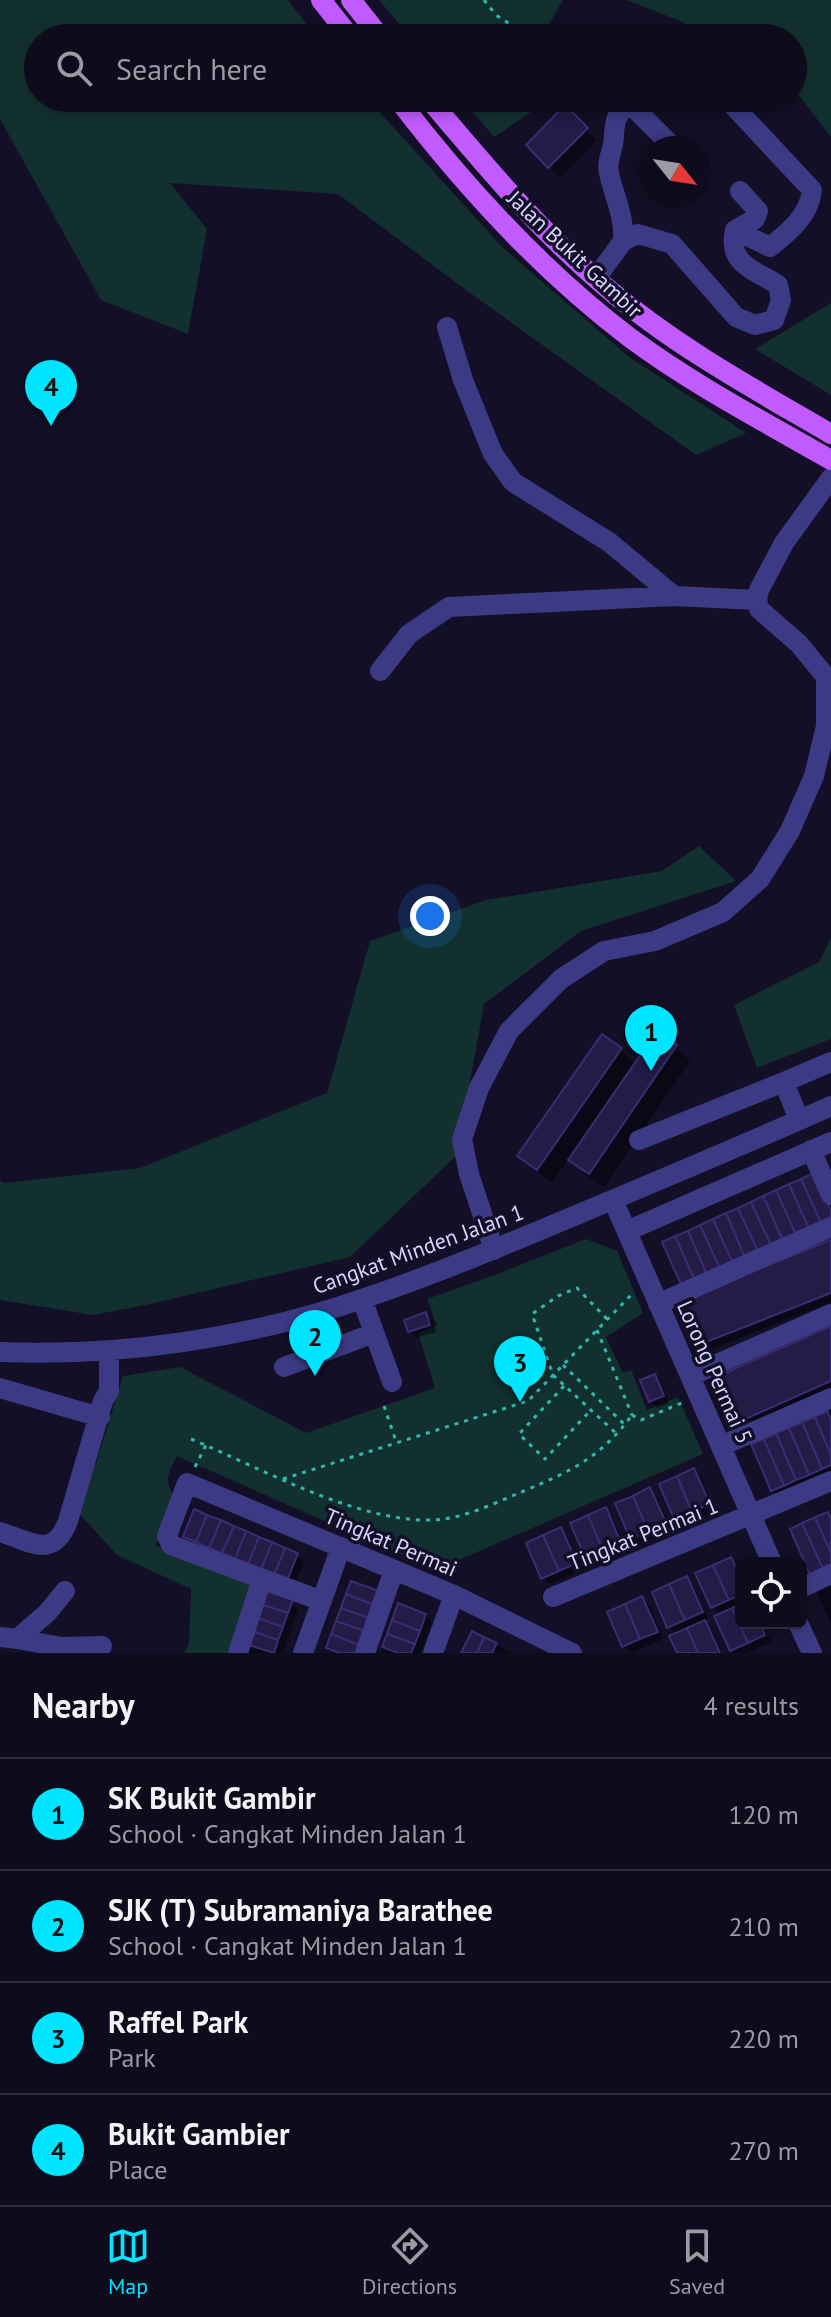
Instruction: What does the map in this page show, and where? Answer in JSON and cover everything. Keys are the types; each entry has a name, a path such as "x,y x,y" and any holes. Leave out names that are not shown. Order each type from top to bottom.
{"main road":[{"path":"321,0 340,24"},
{"path":"351,0 370,24"},
{"name":"Jalan Bukit Gambir","path":"409,112 484,203 580,297 630,337 700,385 831,460"},
{"name":"Jalan Bukit Gambir","path":"440,112 534,220 596,278 665,332 831,434"}],"street":[{"path":"623,112 613,123 614,137 608,171 622,215 623,241"},
{"path":"638,112 662,136"},
{"path":"735,230 770,247 790,231 810,207 812,190 739,112"},
{"path":"735,230 755,219 758,211 740,191"},
{"path":"596,278 623,241 638,234 672,244 736,317 755,325 774,320 781,300 778,285 737,259 732,246 735,230"},
{"path":"447,327 463,380 493,454 513,482 609,542 674,596"},
{"path":"494,1250 469,1174 462,1139 479,1088 509,1031 561,979 604,951 655,941 723,912 760,879 790,831 814,776 826,726 826,677 799,644 759,609 757,600 759,590 784,543 831,478"},
{"path":"380,671 409,634 449,607 674,596 757,600"},
{"path":"639,1140 831,1062"},
{"path":"784,1082 799,1120"},
{"name":"Cangkat Minden Jalan 1","path":"0,1352 103,1351 254,1329 362,1299 494,1250 831,1106"},
{"path":"627,1231 831,1142"},
{"path":"811,1150 831,1195"},
{"name":"Lorong Permai 5","path":"613,1200 769,1557"},
{"path":"658,1304 831,1227"},
{"path":"362,1299 392,1382"},
{"path":"690,1376 831,1314"},
{"path":"284,1367 374,1333"},
{"path":"0,1532 44,1545 53,1545 59,1540 68,1521 109,1391 103,1351"},
{"path":"0,1388 101,1409"},
{"path":"721,1446 831,1398"},
{"path":"190,1478 168,1541 171,1545 322,1601"},
{"name":"Tingkat Permai","path":"190,1478 454,1595 572,1653"},
{"name":"Tingkat Permai 1","path":"553,1597 831,1481"},
{"path":"303,1653 341,1547"},
{"path":"365,1653 394,1570"},
{"path":"807,1585 831,1574"},
{"path":"238,1653 262,1579"},
{"path":"8,1638 47,1613 65,1591"},
{"path":"433,1653 454,1595"},
{"path":"800,1629 805,1651"},
{"path":"8,1638 62,1647 102,1646"}],"path":[{"path":"484,0 496,15 510,24"},
{"path":"283,1479 528,1401 647,1278"},
{"path":"607,1319 577,1288 558,1296 532,1314 553,1375 618,1435"},
{"path":"597,1330 632,1415 641,1420 699,1396"},
{"path":"563,1365 625,1425"},
{"path":"564,1386 519,1434 545,1459 591,1410"},
{"path":"384,1406 397,1444"},
{"path":"191,1439 363,1511 396,1519 443,1519 476,1511 577,1469 618,1435 632,1415"},
{"path":"190,1478 206,1445"}],"green space":[{"path":"0,0 288,0 306,24 24,24 24,112 380,112 502,247 629,357 746,433 696,455 338,194 170,183 207,229 188,334 101,300 0,119"},
{"path":"379,0 563,0 549,24 399,24"},
{"path":"627,0 831,0 831,137 807,106 807,24 685,24"},
{"path":"473,112 531,112 494,137"},
{"path":"831,303 831,395 755,349"},
{"path":"699,846 736,881 581,931 484,1004 457,1155 350,1257 93,1315 0,1300 0,1181 140,1168 327,1093 370,941 486,900 662,871"},
{"path":"831,938 831,1039 757,1068 734,1005 819,962"},
{"path":"586,1239 617,1251 643,1313 606,1337 623,1373 631,1370 647,1410 678,1397 703,1454 436,1570 177,1456 168,1480 173,1494 156,1546 255,1583 234,1653 184,1653 189,1644 191,1589 117,1555 75,1509 97,1460 123,1376 180,1367 306,1433 435,1388 418,1333 437,1326 427,1299"}],"building":[{"path":"558,112 572,112 588,128 548,168 526,145"},
{"path":"657,1031 677,1045 589,1174 568,1160"},
{"path":"602,1034 622,1048 537,1170 517,1156"},
{"path":"814,1173 831,1211 831,1221 822,1225 801,1179"},
{"path":"801,1179 822,1225 810,1231 789,1184"},
{"path":"789,1184 810,1231 797,1237 776,1190"},
{"path":"776,1190 797,1237 784,1243 763,1196"},
{"path":"763,1196 784,1243 772,1248 751,1202"},
{"path":"751,1202 772,1248 759,1254 738,1208"},
{"path":"738,1208 759,1254 746,1260 726,1213"},
{"path":"726,1213 746,1260 734,1266 713,1219"},
{"path":"713,1219 734,1266 721,1271 700,1225"},
{"path":"700,1225 721,1271 708,1277 688,1231"},
{"path":"688,1231 708,1277 696,1283 675,1236"},
{"path":"675,1236 696,1283 683,1289 662,1242"},
{"path":"831,1240 831,1293 696,1346 678,1301"},
{"path":"426,1312 430,1325 408,1332 404,1320"},
{"path":"831,1326 831,1381 734,1424 714,1378"},
{"path":"655,1374 664,1396 649,1402 640,1380"},
{"path":"827,1411 831,1419 831,1455 815,1417"},
{"path":"815,1417 831,1455 831,1465 822,1469 802,1422"},
{"path":"802,1422 822,1469 809,1475 789,1428"},
{"path":"789,1428 809,1475 796,1480 776,1433"},
{"path":"776,1433 796,1480 784,1486 764,1439"},
{"path":"764,1439 784,1486 771,1491 751,1444"},
{"path":"694,1468 710,1504 692,1512 677,1476"},
{"path":"677,1476 692,1512 674,1519 659,1484"},
{"path":"650,1487 666,1523 648,1531 633,1496"},
{"path":"633,1496 648,1531 630,1539 615,1503"},
{"path":"606,1507 621,1543 603,1551 588,1515"},
{"path":"194,1509 207,1515 196,1542 183,1537"},
{"path":"828,1512 831,1519 831,1553 815,1517"},
{"path":"207,1515 221,1520 209,1548 196,1542"},
{"path":"588,1515 603,1551 586,1559 570,1523"},
{"path":"815,1517 831,1553 831,1566 823,1569 802,1523"},
{"path":"221,1520 234,1526 222,1553 209,1548"},
{"path":"802,1523 823,1569 810,1575 807,1557 802,1557 790,1529"},
{"path":"234,1526 246,1531 235,1559 222,1553"},
{"path":"561,1527 577,1563 559,1571 543,1535"},
{"path":"246,1531 259,1537 248,1564 235,1559"},
{"path":"543,1535 559,1571 541,1579 526,1543"},
{"path":"259,1537 272,1542 261,1570 248,1564"},
{"path":"272,1542 285,1548 274,1575 261,1570"},
{"path":"285,1548 298,1553 287,1581 274,1575"},
{"path":"731,1557 735,1566 735,1598 729,1600 713,1565"},
{"path":"713,1565 729,1600 711,1608 695,1573"},
{"path":"687,1576 703,1612 685,1620 669,1584"},
{"path":"351,1581 379,1591 374,1605 346,1594"},
{"path":"669,1584 685,1620 667,1628 652,1592"},
{"path":"264,1590 293,1600 288,1613 260,1604"},
{"path":"346,1594 374,1605 369,1618 341,1608"},
{"path":"642,1596 658,1632 640,1639 625,1604"},
{"path":"398,1603 426,1614 420,1631 392,1620"},
{"path":"260,1604 288,1613 283,1627 255,1617"},
{"path":"625,1604 640,1639 622,1647 607,1612"},
{"path":"341,1608 369,1618 364,1631 336,1621"},
{"path":"732,1608 735,1629 742,1629 748,1643 730,1651 714,1616"},
{"path":"255,1617 283,1627 278,1640 250,1630"},
{"path":"392,1620 420,1631 415,1644 387,1634"},
{"path":"705,1620 720,1653 698,1653 687,1628"},
{"path":"336,1621 364,1631 359,1645 331,1634"},
{"path":"687,1628 698,1653 677,1653 669,1636"},
{"path":"742,1629 762,1629 765,1635 748,1643"},
{"path":"250,1630 278,1640 274,1653 245,1644"},
{"path":"472,1631 484,1637 477,1653 461,1653"},
{"path":"331,1634 359,1645 356,1653 340,1653 326,1648"},
{"path":"387,1634 415,1644 411,1653 398,1653 382,1647"},
{"path":"484,1637 497,1643 492,1653 477,1653"}],"place":[{"name":"Bukit Gambier","path":"51,426"},
{"name":"SK Bukit Gambir","path":"651,1071"},
{"name":"SJK (T) Subramaniya Barathee","path":"315,1376"},
{"name":"Raffel Park","path":"520,1402"}]}
